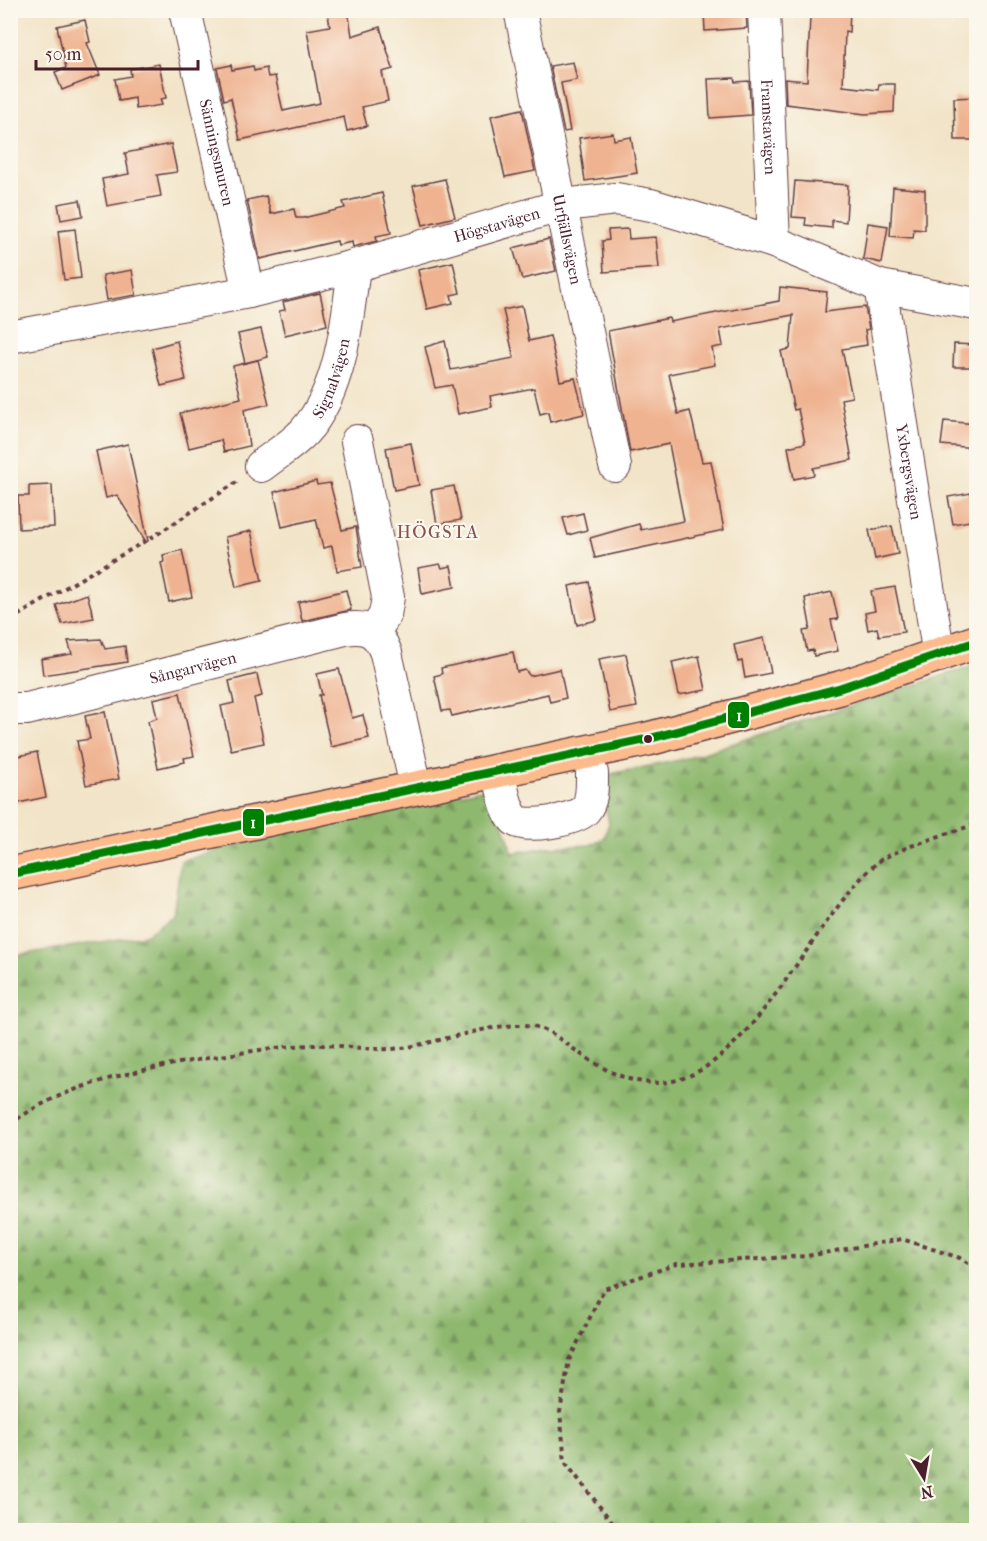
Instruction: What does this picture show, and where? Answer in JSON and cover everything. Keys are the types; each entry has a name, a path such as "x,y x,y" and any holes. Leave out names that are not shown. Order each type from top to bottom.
{"main road":[{"path":"10,874 648,739 753,713 939,656 976,642"}],"street":[{"name":"Sänningsmuren","path":"185,10 249,292"},
{"name":"Urfjällsvägen","path":"520,10 615,466"},
{"name":"Framstavägen","path":"764,10 774,242"},
{"name":"Högstavägen","path":"10,337 249,292 354,266 562,205 597,199 634,201 774,242 880,286 976,304"},
{"name":"Signalvägen","path":"261,466 296,440 320,411 340,352 354,266"},
{"name":"Yxbergsvägen","path":"880,286 939,656"},
{"path":"357,441 387,597 386,615 374,632 386,653 416,787"},
{"name":"Sångarvägen","path":"10,709 27,709 345,629 364,627 374,632"},
{"path":"498,770 510,812 515,820 529,826 577,816 585,810 590,801 592,773"}],"path":[{"path":"10,620 159,533 261,466"},
{"path":"10,1124 87,1084 162,1066 280,1046 337,1044 398,1049 492,1028 532,1026 558,1037 602,1069 626,1079 671,1082 697,1074 731,1045 768,1006 832,914 880,860 976,824"},
{"path":"618,1530 565,1462 560,1412 569,1360 604,1289 677,1264 807,1256 902,1239 960,1258 976,1268"},
{"path":"955,1530 976,1519"}],"green space":[{"path":"976,665 976,1530 11,1530 10,952 18,955 145,935 173,914 181,861 276,832 491,787 513,853 548,847 590,845 604,839 609,823 600,776 685,759"}],"building":[{"path":"327,10 348,10 352,36 380,27 393,69 382,72 388,101 362,107 367,126 347,131 344,117 240,140 231,98 224,100 217,68 231,65 232,70 253,66 254,71 266,68 268,77 275,76 283,111 320,103 307,30 330,26"},
{"path":"746,10 747,28 705,31 704,12"},
{"path":"815,10 850,10 849,32 845,31 843,86 878,90 879,84 895,84 894,112 865,114 786,104 785,79 807,81 810,17 814,18"},
{"path":"85,20 90,42 87,43 100,75 62,90 55,72 66,68 57,26"},
{"path":"573,62 577,80 561,83 570,131 564,132 550,66"},
{"path":"159,64 166,98 160,99 162,105 136,109 135,98 119,101 115,79 131,76 130,69"},
{"path":"734,78 735,82 749,81 751,115 710,118 708,79"},
{"path":"976,97 976,140 955,140 954,98"},
{"path":"522,109 535,171 505,177 491,116"},
{"path":"613,133 614,140 631,137 637,173 585,181 579,138"},
{"path":"171,144 177,172 157,175 161,196 107,206 102,179 129,174 125,153"},
{"path":"445,179 455,217 423,225 413,186"},
{"path":"795,181 848,185 846,222 832,220 832,228 805,225 806,218 792,217"},
{"path":"893,187 925,190 925,230 914,229 913,238 890,236"},
{"path":"382,193 391,233 376,236 377,241 353,247 352,242 338,245 337,241 260,259 247,200 266,196 271,214 294,209 296,218 303,218 345,208 343,202"},
{"path":"80,200 83,216 61,220 58,204"},
{"path":"868,223 888,226 882,263 863,259"},
{"path":"75,229 81,278 64,280 58,231"},
{"path":"628,229 629,239 656,237 659,268 604,272 602,241 609,240 608,230"},
{"path":"549,239 556,271 522,279 513,248"},
{"path":"453,262 460,293 451,295 453,303 427,309 418,270"},
{"path":"132,270 136,295 107,300 103,275"},
{"path":"780,287 827,292 825,312 865,307 869,329 865,330 867,345 842,349 852,397 841,399 852,460 813,468 814,475 794,479 788,447 805,443 798,409 794,410 781,351 790,349 793,315 720,329 723,346 712,348 715,365 669,374 678,414 690,411 702,462 711,461 724,530 595,558 590,538 639,524 641,530 684,521 669,444 630,452 608,331 669,318 670,322 779,301"},
{"path":"320,293 327,325 285,335 279,311 285,310 283,302"},
{"path":"522,306 529,341 550,336 560,381 575,378 584,414 550,422 548,412 540,414 534,388 490,396 492,407 458,414 452,385 435,388 425,347 445,341 451,370 514,358 503,310"},
{"path":"261,329 268,357 245,363 238,334"},
{"path":"177,341 186,380 161,386 152,348"},
{"path":"954,344 976,345 976,367 953,367"},
{"path":"258,360 269,404 244,410 249,446 224,452 221,440 189,448 180,413 241,398 233,366"},
{"path":"944,421 976,424 976,448 941,445"},
{"path":"411,443 419,485 394,490 386,448"},
{"path":"128,444 148,541 146,542 117,495 106,498 96,451"},
{"path":"316,481 317,485 330,483 342,530 356,527 362,567 337,571 332,546 323,548 316,519 282,527 274,492"},
{"path":"52,485 54,527 19,529 18,496 29,496 29,486"},
{"path":"454,486 461,520 437,524 431,490"},
{"path":"971,493 976,520 953,524 948,497"},
{"path":"583,513 587,530 568,535 563,518"},
{"path":"892,526 898,554 875,559 869,530"},
{"path":"251,531 262,581 236,587 225,537"},
{"path":"182,550 192,597 169,602 161,563 164,562 163,555"},
{"path":"440,564 442,568 451,566 455,587 422,594 418,568"},
{"path":"589,582 597,620 577,625 569,586"},
{"path":"895,587 904,632 879,636 877,628 868,630 865,613 875,611 871,591"},
{"path":"346,590 351,610 302,621 298,602"},
{"path":"832,592 838,619 831,620 838,651 814,656 813,650 807,651 803,631 809,630 810,625 805,598"},
{"path":"87,594 94,618 62,624 56,605"},
{"path":"764,638 771,673 745,678 742,661 738,662 734,645"},
{"path":"101,639 105,649 125,646 127,662 43,675 41,659 72,654 68,641"},
{"path":"513,652 517,672 525,670 530,676 560,669 566,698 550,702 548,694 452,716 450,710 442,711 434,676 442,674 441,668"},
{"path":"626,654 637,707 610,712 599,659"},
{"path":"699,656 706,690 679,695 672,662"},
{"path":"339,669 352,718 363,715 369,738 331,747 319,695 322,695 317,674"},
{"path":"257,674 262,696 254,698 264,743 231,750 221,706 234,703 229,681"},
{"path":"180,693 194,756 184,758 185,762 158,768 148,721 157,718 153,699"},
{"path":"105,712 119,779 86,785 77,741 90,739 85,716"},
{"path":"37,752 46,797 14,804 10,789 10,758"}],"transit line":[{"name":"1","path":"10,874 648,739 840,688 976,642"}],"district":[{"name":"HÖGSTA","path":"438,532"}]}
